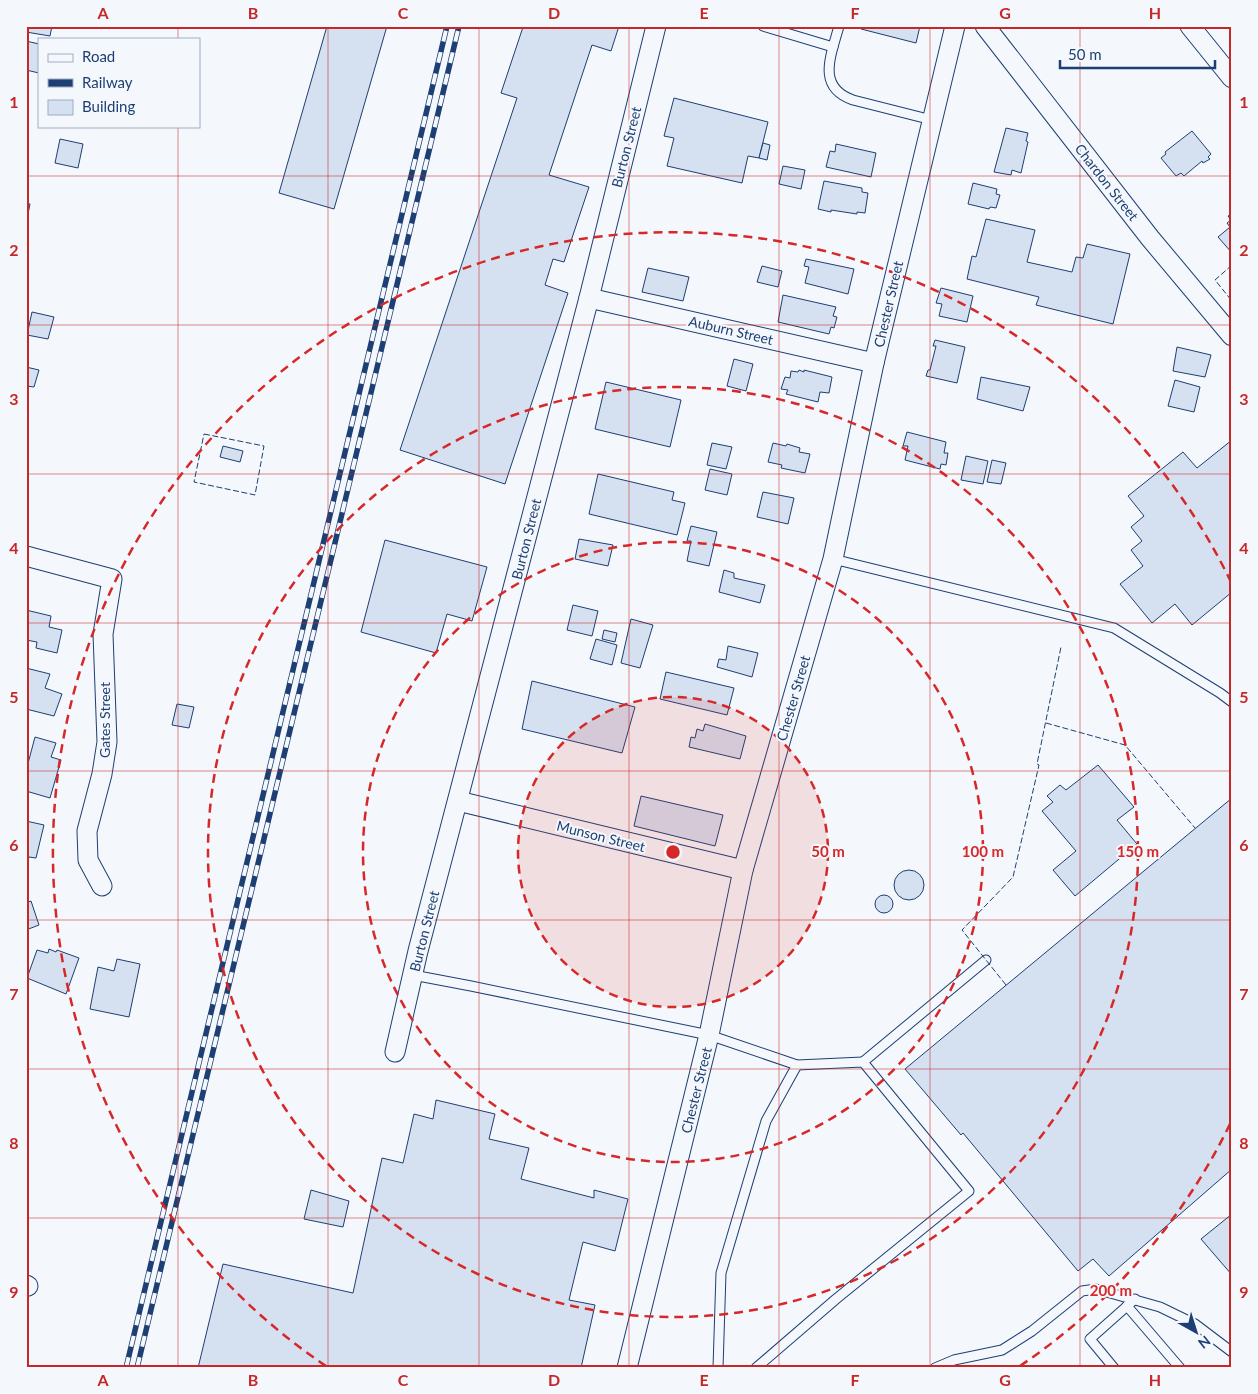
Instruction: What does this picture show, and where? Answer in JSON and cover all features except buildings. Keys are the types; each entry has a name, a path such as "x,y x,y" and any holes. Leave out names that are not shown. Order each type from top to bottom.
{"street":[{"name":"Burton Street","path":"395,1052 458,801 589,298 656,26"},
{"name":"Chester Street","path":"627,1368 709,1035 744,870 833,559 874,363 955,26"},
{"name":"Chardon Street","path":"985,26 1150,238 1232,336"},
{"path":"1190,26 1232,78"},
{"name":"Auburn Street","path":"589,298 874,363"},
{"name":"Gates Street","path":"26,556 112,579 103,634 107,742 102,774 88,830 88,860 102,886"},
{"name":"Munson Street","path":"458,801 744,870"}],"lane":[{"path":"763,26 834,47"},
{"path":"839,26 829,72 831,82 836,91 842,96 877,107 932,120"},
{"path":"833,559 1114,628 1232,702"},
{"path":"413,976 471,986 709,1035 797,1065 863,1062 986,960"},
{"path":"756,1368 836,1299 969,1191 863,1062"},
{"path":"718,1368 721,1272 766,1121 797,1065"},
{"path":"935,1368 954,1360 1002,1350 1032,1331 1082,1291 1096,1289 1160,1307 1195,1324 1232,1352"},
{"path":"1114,1368 1090,1339 1135,1299"},
{"path":"1128,1306 1180,1368"}],"railway":[{"path":"126,1368 447,26"},
{"path":"137,1368 459,26"}],"fence":[{"path":"1232,265 1215,280 1232,301"},
{"path":"204,434 264,446 255,495 194,482 204,434"},
{"path":"1006,985 962,930 1013,877 1039,765 1037,764 1061,647"},
{"path":"1046,723 1125,745 1195,828"}]}
